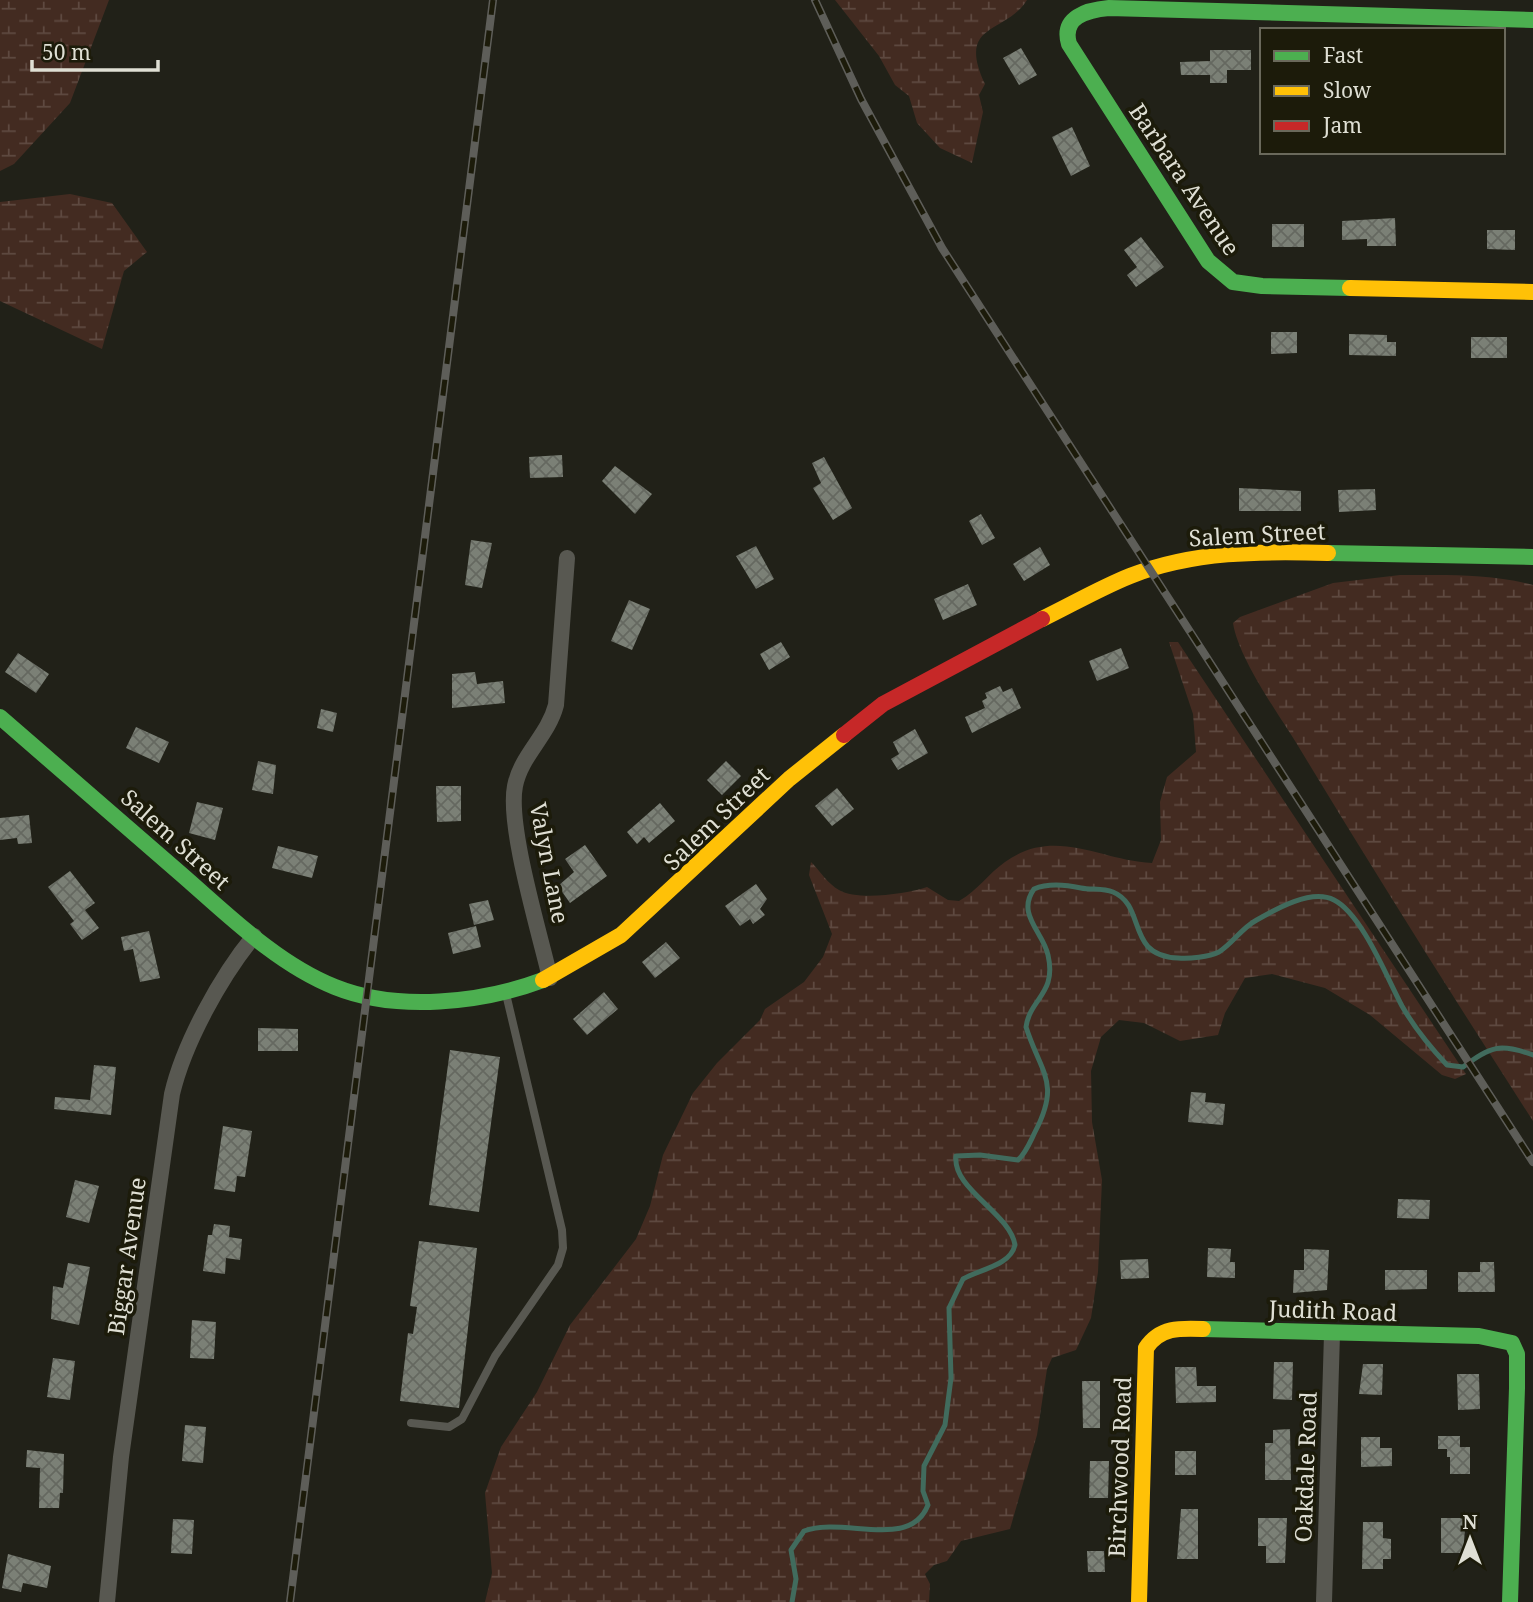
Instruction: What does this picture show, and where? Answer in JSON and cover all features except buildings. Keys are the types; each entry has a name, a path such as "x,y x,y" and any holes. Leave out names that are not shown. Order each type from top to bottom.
{"street":[{"name":"Barbara Avenue","path":"1533,20 1109,8 1091,11 1072,20 1066,29 1068,41 1208,261 1233,282 1262,286 1533,292"},
{"name":"Salem Street","path":"2,722 254,936 297,967 355,994 428,1001 506,994 550,978 601,948 642,918 789,779 883,705 988,645 1130,576 1178,561 1257,551 1533,557"},
{"name":"Valyn Lane","path":"550,978 513,801 523,762 547,727 556,705 567,558"},
{"name":"Biggar Avenue","path":"107,1602 121,1457 172,1094 184,1056 212,1002 254,936"},
{"name":"Judith Road","path":"1154,1336 1174,1328 1494,1337 1511,1343 1516,1351 1517,1388 1510,1602"},
{"name":"Oakdale Road","path":"1324,1602 1332,1334"},
{"name":"Birchwood Road","path":"1139,1602 1144,1379 1146,1348 1154,1336"}],"lane":[{"path":"411,1423 449,1427 463,1419 493,1358 554,1270 562,1254 562,1230 506,994"}],"green space":[{"path":"0,0 109,0 70,103 14,164 0,171"},
{"path":"835,0 1027,0 1018,11 987,32 980,39 976,50 985,84 979,95 983,112 972,163 940,148 917,123 909,96 895,85 879,56"},
{"path":"70,194 112,203 147,252 124,271 102,349 0,301 0,202"},
{"path":"1400,575 1483,577 1533,585 1533,1121 1263,690 1244,655 1233,623 1240,617 1333,583"},
{"path":"1169,642 1178,642 1466,1074 1455,1079 1442,1075 1370,1015 1325,988 1272,974 1245,978 1225,1013 1218,1035 1180,1041 1144,1023 1119,1020 1101,1037 1091,1071 1092,1122 1102,1180 1098,1272 1091,1318 1076,1350 1052,1358 1047,1369 1037,1435 1010,1529 961,1541 947,1561 934,1565 925,1574 930,1584 929,1602 485,1602 492,1573 485,1493 501,1447 537,1392 570,1325 636,1239 650,1206 663,1155 693,1093 717,1063 760,1020 765,1009 804,982 823,957 832,934 809,875 811,862 831,884 847,893 870,896 927,887 948,900 959,901 1005,862 1024,852 1042,847 1078,848 1152,863 1161,840 1160,802 1167,777 1196,752 1193,714"}],"waterway":[{"path":"792,1602 796,1579 791,1550 804,1531 820,1527 874,1530 907,1526 919,1519 928,1505 923,1491 924,1466 945,1425 951,1378 949,1308 963,1279 1001,1262 1012,1252 1015,1245 1003,1222 963,1179 957,1168 956,1156 980,1155 1018,1160 1030,1143 1047,1101 1046,1078 1026,1027 1028,1017 1046,987 1050,968 1045,947 1029,915 1029,898 1034,889 1058,885 1113,892 1130,908 1143,940 1150,949 1161,955 1183,958 1219,952 1250,924 1272,911 1304,898 1325,897 1344,907 1364,932 1402,1006 1423,1037 1447,1065 1463,1067 1489,1051 1504,1048 1533,1055"}],"railway":[{"path":"290,1602 493,0"},
{"path":"815,0 861,99 942,248 1533,1162"}],"traffic: fast":[{"path":"1350,288 1262,286 1233,282 1208,261 1069,44 1069,27 1072,21 1085,13 1109,8 1533,20"},
{"path":"1328,553 1533,557"},
{"path":"0,717 235,921 273,952 314,977 359,995 412,1002 467,999 543,980"},
{"path":"1203,1329 1479,1336 1512,1343 1517,1354 1517,1388 1510,1602"}],"traffic: slow":[{"path":"1350,288 1533,292"},
{"path":"1042,619 1130,576 1178,562 1228,554 1328,553"},
{"path":"543,980 621,935 789,779 844,735"},
{"path":"1139,1602 1146,1348 1164,1332 1203,1329"}],"traffic: jam":[{"path":"844,735 883,704 1042,619"}]}
